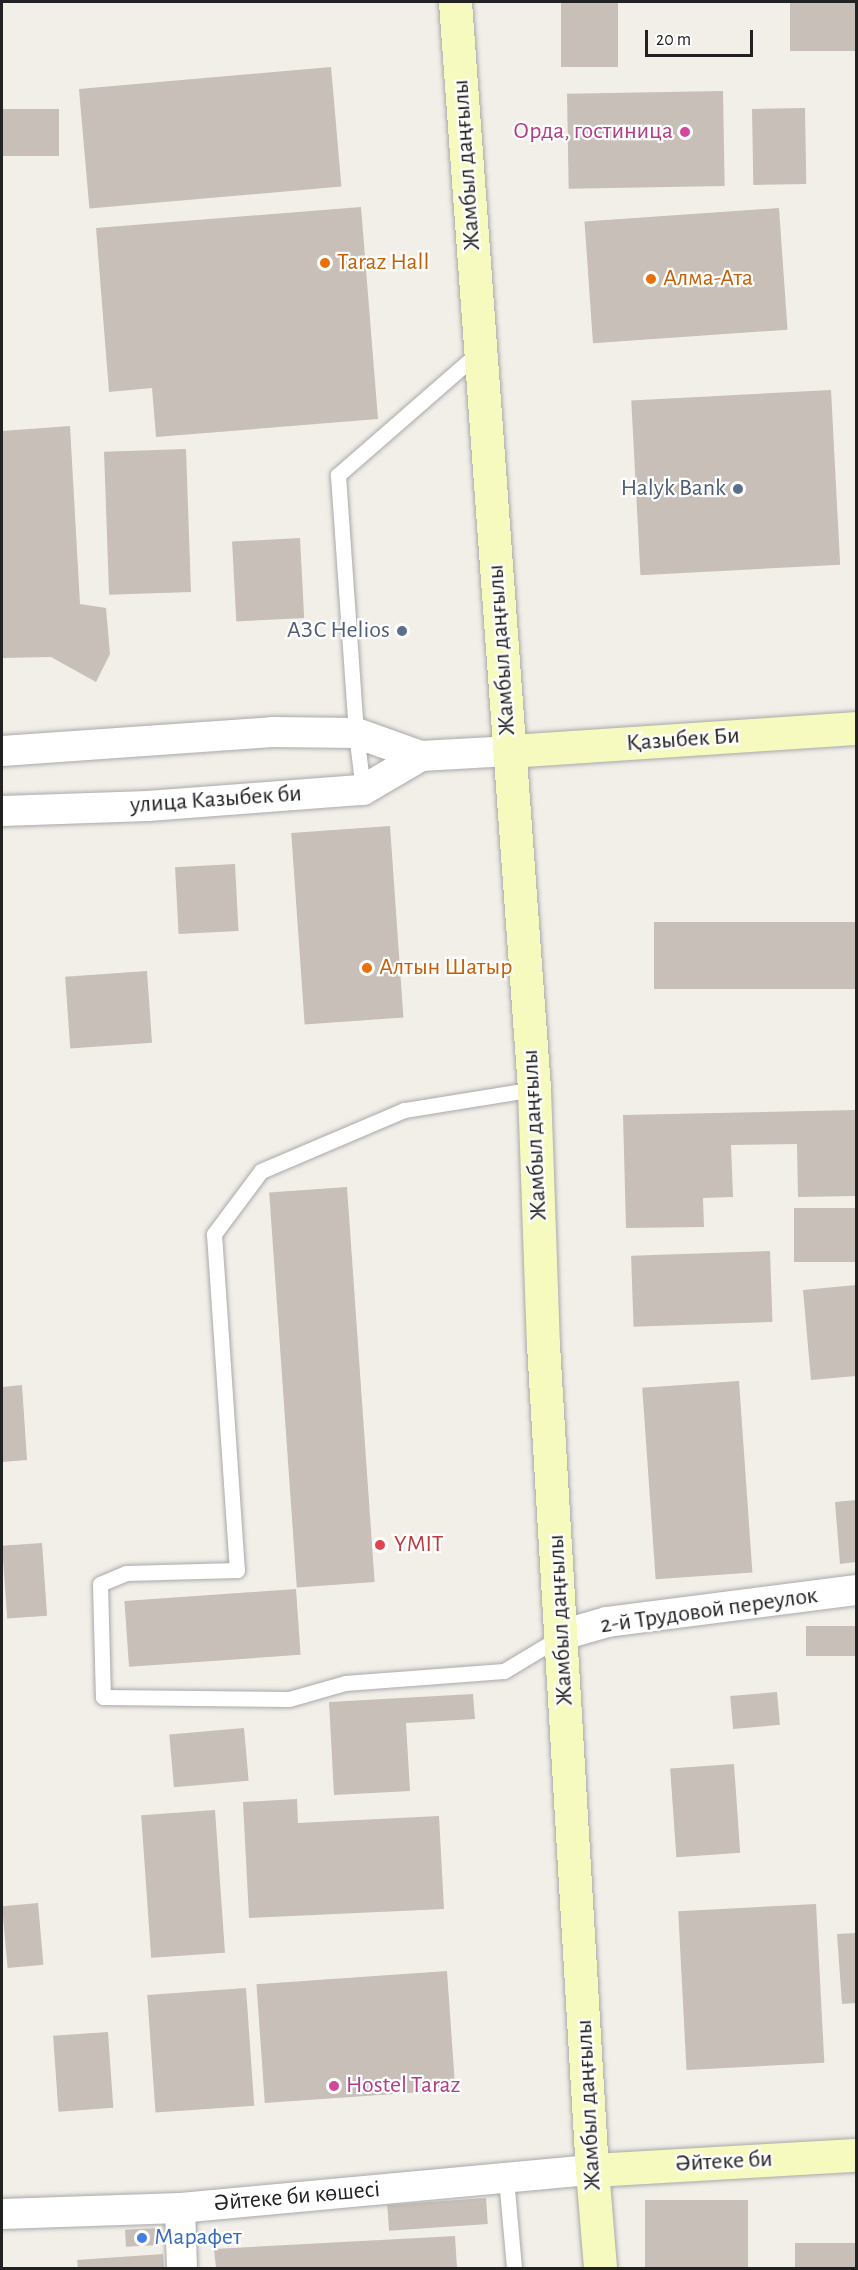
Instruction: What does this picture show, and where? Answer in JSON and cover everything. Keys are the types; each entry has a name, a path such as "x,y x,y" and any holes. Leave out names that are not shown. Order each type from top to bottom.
{"main road":[{"name":"Жамбыл даңғылы","path":"455,2 534,1089 543,1344 592,2170 600,2268"},
{"name":"Қазыбек Би","path":"510,751 856,728"},
{"name":"Әйтеке би","path":"592,2170 856,2155"}],"street":[{"name":"улица Казыбек би","path":"2,751 272,732 356,733 421,756 510,751"},
{"name":"улица Казыбек би","path":"2,811 148,806 363,790 421,756"},
{"name":"2-й Трудовой переулок","path":"562,1635 607,1622 856,1590"},
{"name":"Әйтеке би көшесі","path":"2,2214 180,2208 592,2170"},
{"path":"180,2208 182,2268"}],"lane":[{"path":"363,790 356,733 338,475 481,351"},
{"path":"534,1089 404,1110 261,1171 214,1234 237,1570 126,1573 100,1584 103,1697 289,1700 345,1683 504,1671 562,1635"},
{"path":"506,2178 514,2268"}],"building":[{"path":"561,2 618,2 618,67 561,67"},
{"path":"790,2 856,2 856,51 790,51"},
{"path":"331,67 341,187 89,209 79,89"},
{"path":"723,91 725,186 569,189 567,94"},
{"path":"805,108 806,184 753,185 752,109"},
{"path":"2,109 59,109 59,156 2,156"},
{"path":"361,207 378,419 156,437 152,388 109,392 96,228"},
{"path":"779,208 788,330 593,343 584,222"},
{"path":"831,390 840,565 640,575 631,400"},
{"path":"70,426 80,604 106,608 110,654 96,682 51,657 2,658 2,431"},
{"path":"186,449 191,592 109,595 104,452"},
{"path":"300,538 304,618 236,621 232,542"},
{"path":"390,826 403,1018 305,1024 291,833"},
{"path":"235,864 239,931 179,934 175,867"},
{"path":"654,922 856,922 856,989 654,989"},
{"path":"147,971 152,1043 70,1049 65,977"},
{"path":"856,1110 856,1196 798,1197 797,1144 731,1145 733,1197 703,1198 704,1227 626,1228 623,1115"},
{"path":"347,1187 375,1582 297,1587 269,1192"},
{"path":"794,1208 856,1208 856,1262 794,1262"},
{"path":"770,1251 772,1322 634,1327 631,1256"},
{"path":"856,1285 856,1376 811,1380 803,1290"},
{"path":"739,1381 752,1573 656,1579 642,1388"},
{"path":"22,1385 27,1460 2,1462 2,1387"},
{"path":"856,1500 856,1562 840,1564 835,1502"},
{"path":"42,1543 47,1616 7,1619 2,1546"},
{"path":"296,1589 301,1655 129,1667 124,1601"},
{"path":"806,1626 856,1626 856,1656 806,1656"},
{"path":"777,1692 780,1725 733,1729 730,1696"},
{"path":"473,1694 475,1719 406,1723 410,1791 334,1795 329,1702"},
{"path":"244,1728 249,1781 174,1787 169,1735"},
{"path":"734,1764 740,1853 676,1857 670,1768"},
{"path":"297,1799 298,1823 439,1816 444,1909 249,1918 243,1802"},
{"path":"215,1810 225,1953 151,1958 141,1815"},
{"path":"38,1903 43,1965 8,1968 2,1906"},
{"path":"816,1904 824,2063 687,2070 678,1911"},
{"path":"856,1933 856,2003 842,2004 837,1934"},
{"path":"447,1971 455,2090 265,2103 256,1984"},
{"path":"246,1988 254,2106 155,2113 147,1995"},
{"path":"108,2032 113,2108 58,2112 53,2036"},
{"path":"486,2198 488,2224 389,2231 387,2205"},
{"path":"645,2200 748,2200 748,2268 645,2268"},
{"name":"Марафет","path":"158,2228 159,2245 126,2247 125,2230"},
{"path":"455,2236 457,2268 216,2268 214,2249"},
{"path":"795,2243 856,2243 856,2268 795,2268"},
{"path":"163,2254 164,2268 78,2268 77,2260"}],"place":[{"name":"Орда, гостиница","path":"685,132"},
{"name":"Taraz Hall","path":"325,263"},
{"name":"Алма-Ата","path":"651,279"},
{"name":"Halyk Bank","path":"738,489"},
{"name":"АЗС Helios","path":"402,631"},
{"name":"Алтын Шатыр","path":"367,968"},
{"name":"YMIT","path":"380,1545"},
{"name":"Hostel Taraz","path":"334,2086"},
{"name":"Марафет","path":"142,2238"}]}
